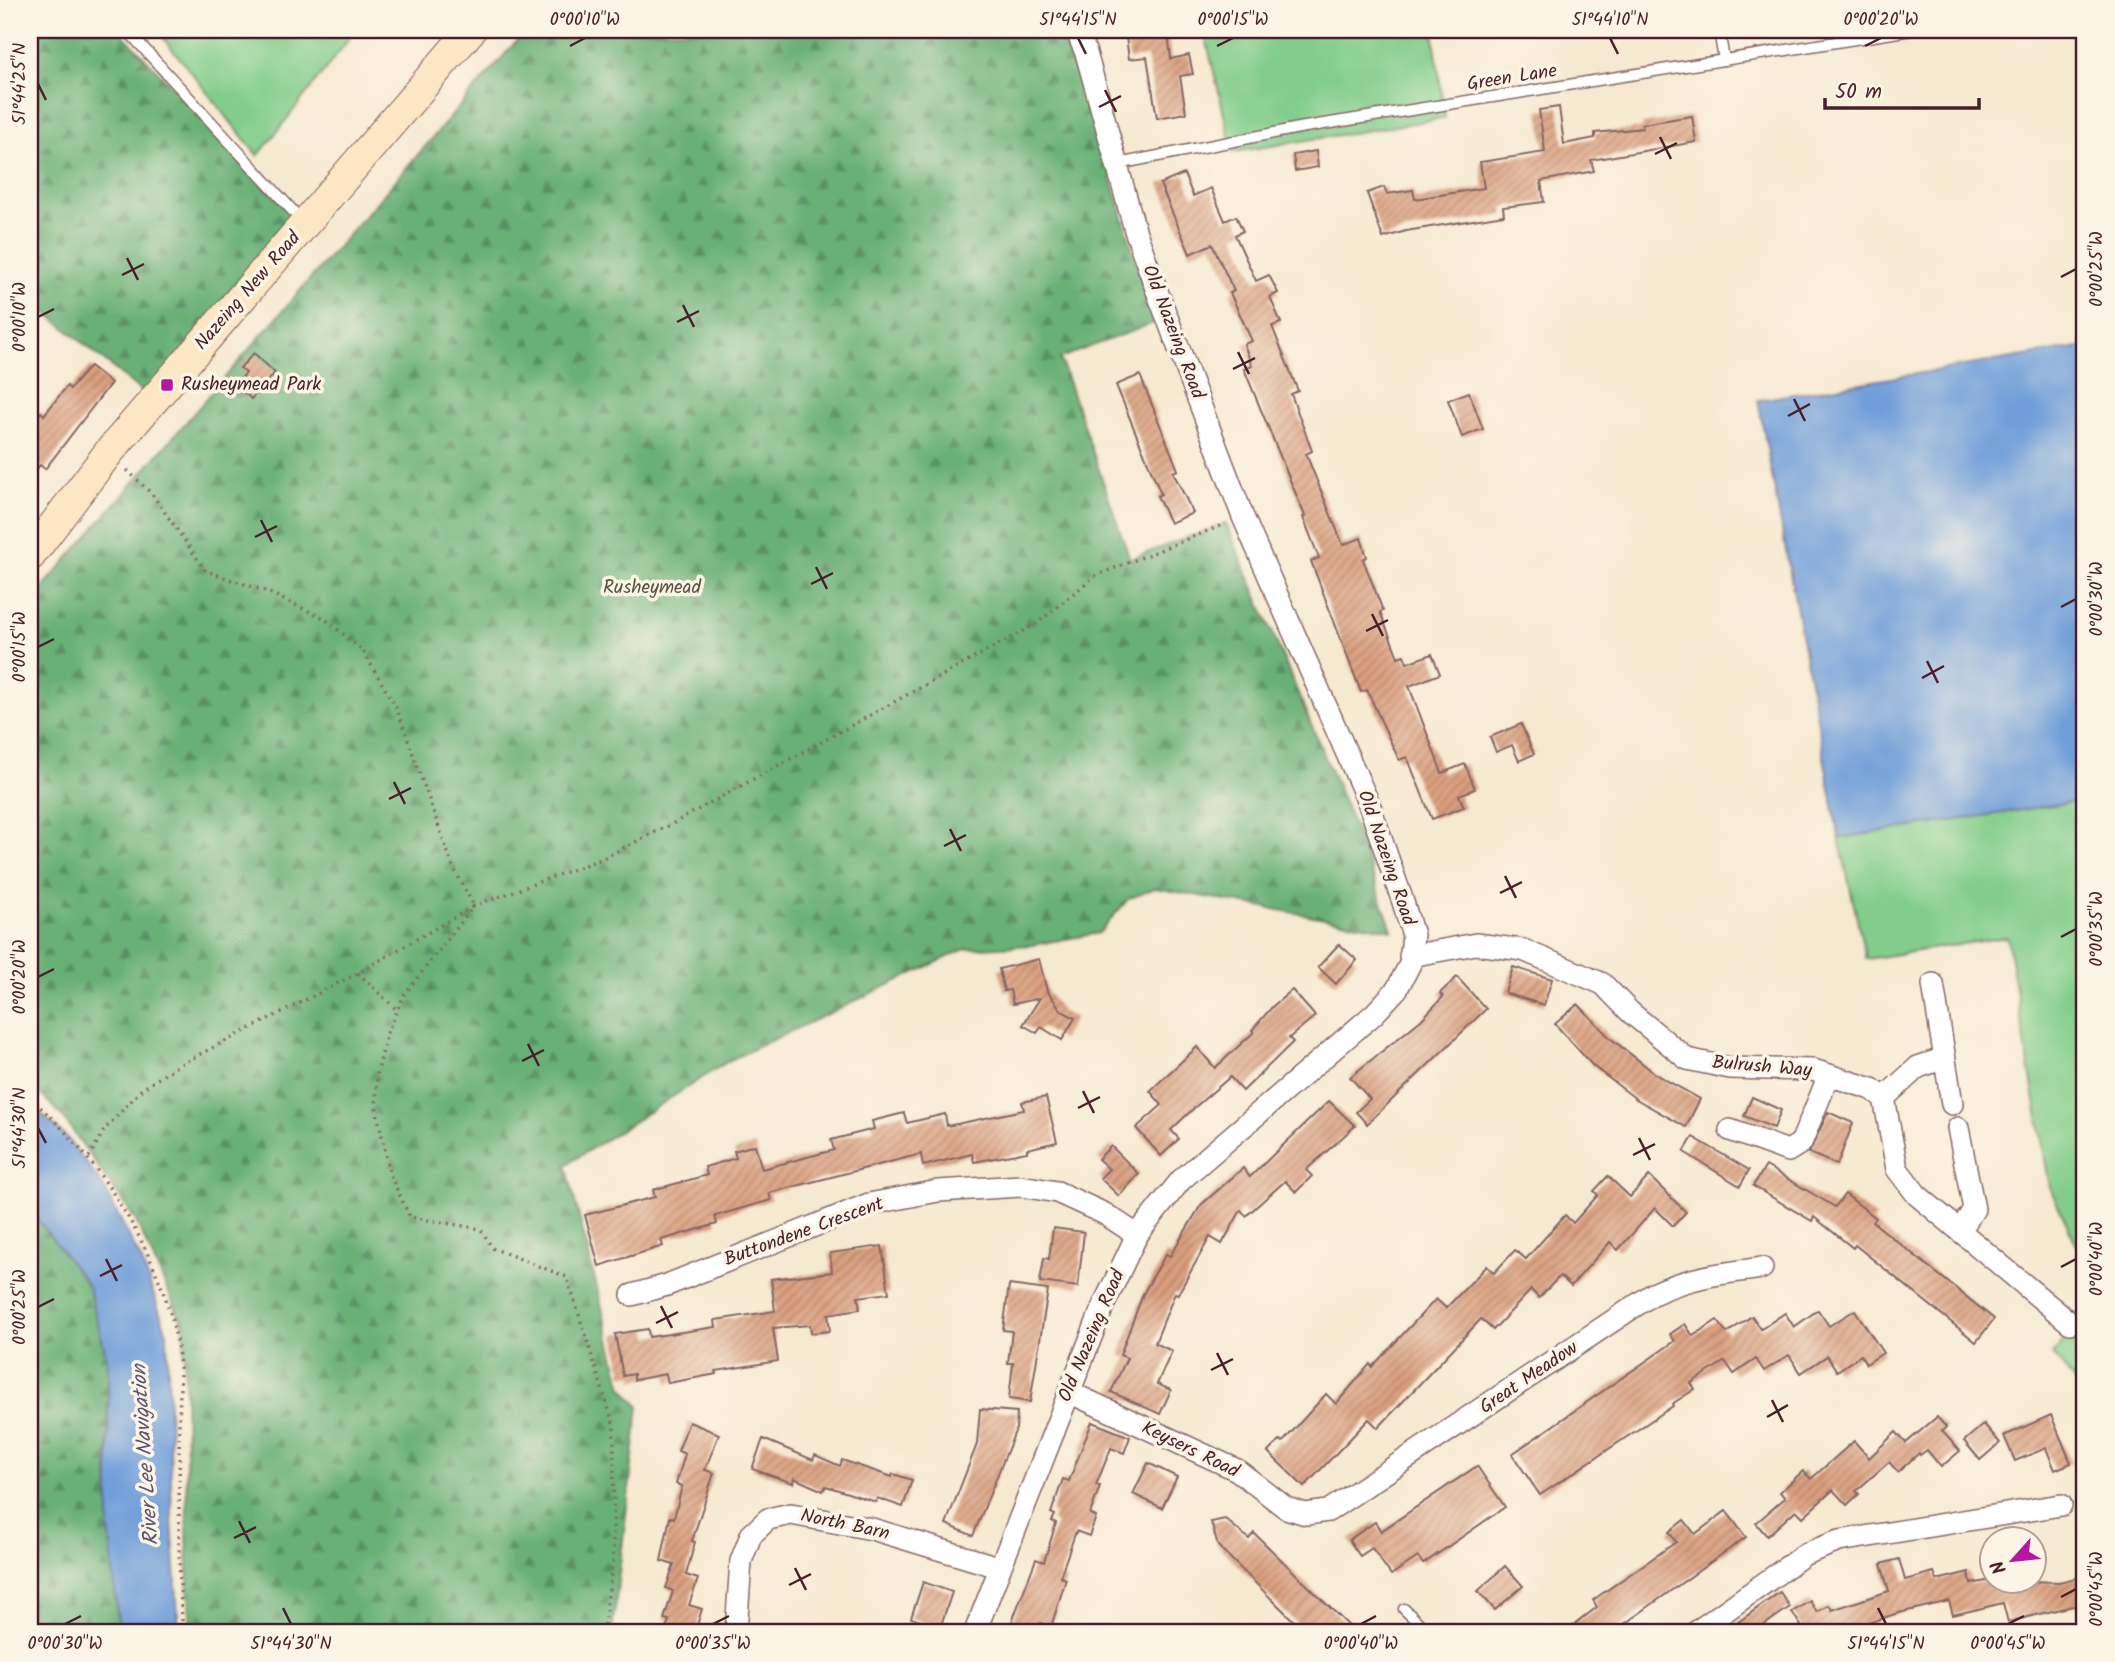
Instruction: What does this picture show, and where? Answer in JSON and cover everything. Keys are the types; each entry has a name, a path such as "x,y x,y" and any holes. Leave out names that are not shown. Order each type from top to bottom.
{"main road":[{"name":"Nazeing New Road","path":"30,556 109,452 471,30"}],"street":[{"name":"Old Nazeing Road","path":"975,1632 998,1567 1104,1304 1137,1235 1181,1180 1374,1014 1397,989 1410,956 1413,935 1368,804 1243,517 1153,279 1135,230 1086,52 1076,30"},
{"name":"Bulrush Way","path":"1410,956 1476,944 1523,950 1603,984 1630,1012 1687,1059 1730,1068 1813,1070 1872,1089 1884,1098"},
{"path":"1933,984 1942,1059 1952,1104"},
{"path":"1942,1059 1918,1067 1884,1098 1897,1169 1917,1195 2070,1322"},
{"path":"1730,1130 1788,1151 1801,1143 1829,1075"},
{"path":"1958,1128 1974,1209 1959,1231"},
{"name":"Buttondene Crescent","path":"632,1295 667,1285 869,1204 938,1191 1021,1186 1057,1192 1105,1214 1137,1235"},
{"name":"Great Meadow","path":"1306,1514 1328,1511 1355,1494 1653,1294 1678,1282 1707,1275 1762,1268"},
{"name":"Keysers Road","path":"1069,1392 1237,1470 1286,1508 1306,1514"},
{"path":"1696,1632 1805,1554 1839,1541 2062,1505"},
{"name":"North Barn","path":"736,1632 741,1561 751,1535 768,1519 791,1514 872,1529 998,1567"}],"lane":[{"path":"127,30 305,224"},
{"path":"1719,30 1724,60"},
{"name":"Green Lane","path":"1118,164 1299,128 1911,30"},
{"path":"1404,1609 1429,1632"}],"path":[{"path":"109,452 152,494 206,571 264,591 324,618 363,651 397,709 453,867 474,906"},
{"path":"89,1157 105,1129 141,1090 175,1067 358,973 474,906 601,859 670,825 1036,624 1095,576 1243,517"},
{"path":"474,906 404,995 387,1032 377,1075 376,1107 390,1175 410,1217 481,1229 492,1248 567,1277 614,1426 613,1559 603,1632"},
{"path":"358,973 397,1010"},
{"path":"30,1098 53,1118 89,1157 144,1246 167,1295 179,1352 179,1589 183,1632"}],"green space":[{"path":"30,30 119,30 291,213 147,396 30,299"},
{"path":"157,30 356,30 258,156"},
{"name":"Rusheymead","path":"526,30 1064,30 1071,39 1154,323 1060,358 1130,559 1226,523 1360,840 1392,930 1155,888 1128,899 1099,933 1032,945 965,949 730,1060 566,1165 622,1387 639,1406 612,1632 191,1632 184,1326 135,1219 60,1113 30,1084 30,602"},
{"path":"1204,30 1433,30 1445,118 1233,152"},
{"path":"2085,800 2085,1263 2050,1188 2007,937 1866,959 1839,838"},
{"path":"30,1209 88,1286 108,1363 109,1527 119,1632 37,1632 30,1612"},
{"path":"2085,1317 2085,1394 2052,1354"}],"water":[{"path":"2085,346 2085,800 1839,838 1758,400"},
{"name":"River Lee Navigation","path":"30,1103 68,1139 103,1186 142,1262 167,1333 172,1519 179,1632 119,1632 109,1527 108,1363 88,1286 30,1209"}],"building":[{"path":"1125,30 1159,30 1159,35 1168,33 1171,59 1189,55 1193,74 1180,76 1186,113 1157,118 1147,57 1129,59"},
{"path":"1559,107 1564,144 1595,138 1595,133 1643,128 1642,124 1692,116 1696,142 1591,160 1594,171 1541,181 1544,202 1503,207 1504,215 1406,231 1383,238 1367,193 1384,187 1387,194 1413,190 1415,199 1484,188 1480,162 1545,152 1539,110"},
{"path":"1316,151 1318,167 1295,171 1293,155"},
{"path":"1184,174 1193,196 1211,188 1225,221 1236,216 1243,231 1235,235 1256,281 1269,275 1278,293 1270,297 1281,323 1272,326 1298,391 1291,394 1312,451 1306,454 1343,545 1361,538 1367,557 1363,559 1398,657 1404,655 1407,663 1432,654 1440,674 1409,686 1442,773 1465,764 1475,789 1459,795 1464,807 1432,819 1407,757 1399,760 1367,690 1361,692 1311,561 1319,558 1303,517 1305,516 1244,369 1252,366 1244,344 1252,341 1230,293 1234,291 1212,244 1190,254 1160,184"},
{"path":"254,353 275,373 251,399 236,384 246,373 240,368"},
{"path":"90,366 111,383 45,469 40,465 30,477 30,424 41,412 44,415 67,386 70,389"},
{"path":"1140,375 1178,470 1173,472 1193,513 1170,523 1157,496 1161,494 1116,385"},
{"path":"1469,392 1483,429 1462,437 1448,400"},
{"path":"1521,724 1534,754 1519,761 1512,745 1496,752 1490,737"},
{"path":"1339,944 1357,960 1336,984 1318,967"},
{"path":"1039,959 1047,991 1062,1011 1075,1018 1062,1040 1041,1027 1037,1033 1023,1025 1040,998 1013,1004 1010,990 1004,991 999,969"},
{"path":"1513,967 1552,979 1544,1005 1505,993"},
{"path":"1457,977 1486,1009 1367,1124 1356,1112 1370,1099 1350,1077 1421,1020 1443,997 1440,993"},
{"path":"1292,990 1315,1016 1289,1038 1293,1042 1243,1091 1230,1077 1194,1108 1171,1130 1179,1139 1161,1156 1136,1128 1162,1105 1150,1091 1197,1047 1215,1068 1254,1032 1252,1030 1273,1006"},
{"path":"1578,1004 1609,1037 1657,1075 1700,1099 1686,1127 1636,1099 1593,1066 1555,1024"},
{"path":"1046,1097 1057,1142 1027,1149 1027,1152 974,1162 972,1154 923,1166 921,1154 769,1193 771,1200 715,1216 717,1224 661,1240 663,1246 599,1266 585,1215 655,1197 653,1190 707,1175 705,1167 736,1158 734,1151 755,1145 762,1169 834,1150 831,1140 874,1129 872,1121 904,1113 907,1123 945,1114 947,1126 1024,1110 1022,1102"},
{"path":"1752,1097 1781,1110 1774,1128 1744,1116"},
{"path":"1329,1101 1355,1126 1306,1170 1312,1176 1296,1192 1285,1181 1246,1216 1241,1210 1222,1244 1210,1237 1178,1294 1175,1293 1155,1343 1172,1351 1157,1384 1171,1390 1160,1414 1111,1392 1127,1358 1120,1355 1143,1294 1166,1254 1170,1256 1201,1205 1243,1168 1250,1177"},
{"path":"1828,1112 1853,1123 1837,1165 1809,1153"},
{"path":"1693,1137 1749,1170 1740,1186 1684,1152"},
{"path":"1111,1146 1139,1174 1119,1196 1100,1178 1109,1169 1098,1159"},
{"path":"1766,1166 1835,1207 1845,1194 1876,1218 1873,1222 1994,1319 1976,1342 1855,1245 1853,1248 1814,1217 1812,1221 1753,1186"},
{"path":"1608,1176 1630,1197 1649,1176 1686,1212 1673,1226 1655,1208 1618,1250 1610,1242 1571,1286 1560,1276 1539,1298 1531,1290 1493,1330 1481,1319 1378,1428 1369,1419 1304,1487 1268,1452 1280,1440 1283,1442 1326,1394 1336,1404 1370,1364 1372,1367 1436,1299 1446,1308 1487,1266 1494,1273 1515,1250 1526,1259 1565,1215 1573,1223 1598,1195 1594,1191"},
{"path":"1053,1228 1084,1232 1078,1287 1040,1282 1044,1258 1049,1259"},
{"path":"882,1246 889,1293 858,1297 860,1309 828,1314 830,1331 811,1333 810,1325 773,1328 778,1361 716,1371 717,1374 668,1383 666,1374 634,1380 634,1374 623,1376 615,1334 648,1329 649,1337 716,1327 715,1320 775,1311 771,1279 832,1272 830,1253"},
{"path":"1009,1285 1048,1290 1030,1402 1009,1399 1013,1363 1008,1363 1012,1331 1003,1330"},
{"path":"1818,1310 1829,1326 1855,1310 1883,1353 1866,1364 1861,1355 1837,1371 1827,1356 1801,1373 1789,1355 1764,1371 1756,1359 1734,1374 1725,1361 1691,1383 1695,1389 1672,1404 1673,1406 1540,1495 1512,1454 1675,1341 1670,1334 1685,1324 1693,1336 1717,1320 1727,1333 1752,1316 1761,1329 1785,1313 1794,1327"},
{"path":"980,1409 1017,1412 1016,1429 973,1536 946,1524 977,1444"},
{"path":"2051,1415 2071,1463 2055,1470 2046,1448 2015,1461 2004,1436"},
{"path":"1937,1417 1946,1427 1942,1431 1960,1451 1941,1467 1927,1450 1920,1455 1919,1453 1898,1472 1889,1462 1856,1491 1859,1494 1847,1505 1833,1490 1803,1517 1796,1510 1767,1536 1756,1523 1785,1498 1780,1492 1803,1471 1811,1479 1854,1441 1869,1458 1896,1432 1906,1443"},
{"path":"689,1422 719,1434 705,1470 714,1473 692,1541 695,1542 686,1575 698,1579 689,1605 702,1609 695,1632 665,1632 669,1620 664,1619 673,1591 666,1588 674,1565 661,1561 670,1517 674,1518 682,1486 676,1484 685,1454 678,1451"},
{"path":"1092,1422 1130,1437 1124,1453 1111,1448 1096,1485 1100,1486 1090,1514 1096,1517 1089,1536 1076,1531 1060,1577 1066,1579 1051,1627 1041,1623 1037,1632 1008,1632 1036,1559 1044,1562 1056,1523 1052,1521 1055,1515 1051,1513 1063,1479 1069,1481"},
{"path":"1984,1424 2000,1443 1980,1460 1964,1441"},
{"path":"763,1439 813,1460 815,1455 840,1466 842,1460 892,1477 893,1474 912,1480 903,1507 877,1498 876,1502 826,1486 823,1491 794,1478 793,1483 752,1469"},
{"path":"1148,1463 1177,1477 1162,1508 1133,1494"},
{"path":"1477,1466 1505,1507 1423,1564 1418,1557 1391,1575 1372,1548 1360,1556 1349,1540 1375,1522 1381,1531"},
{"path":"1726,1511 1746,1537 1613,1632 1565,1632 1597,1607 1593,1600 1676,1542 1669,1532 1684,1520 1695,1534"},
{"path":"1225,1519 1249,1539 1254,1533 1355,1632 1305,1632 1218,1546 1211,1522"},
{"path":"1899,1559 1905,1580 1934,1572 1937,1580 1969,1572 1971,1584 1979,1582 1979,1596 2048,1596 2048,1582 2085,1576 2085,1603 2008,1622 2003,1603 1953,1615 1949,1601 1895,1614 1841,1632 1805,1632 1792,1612 1810,1601 1817,1612 1829,1605 1832,1610 1889,1591 1881,1564"},
{"path":"1505,1566 1523,1586 1495,1610 1478,1591"},
{"path":"923,1582 952,1592 940,1628 911,1618"},
{"path":"1780,1592 1790,1607 1754,1632 1744,1632 1737,1623"}],"place":[{"name":"Rusheymead Park","path":"167,385"}]}
